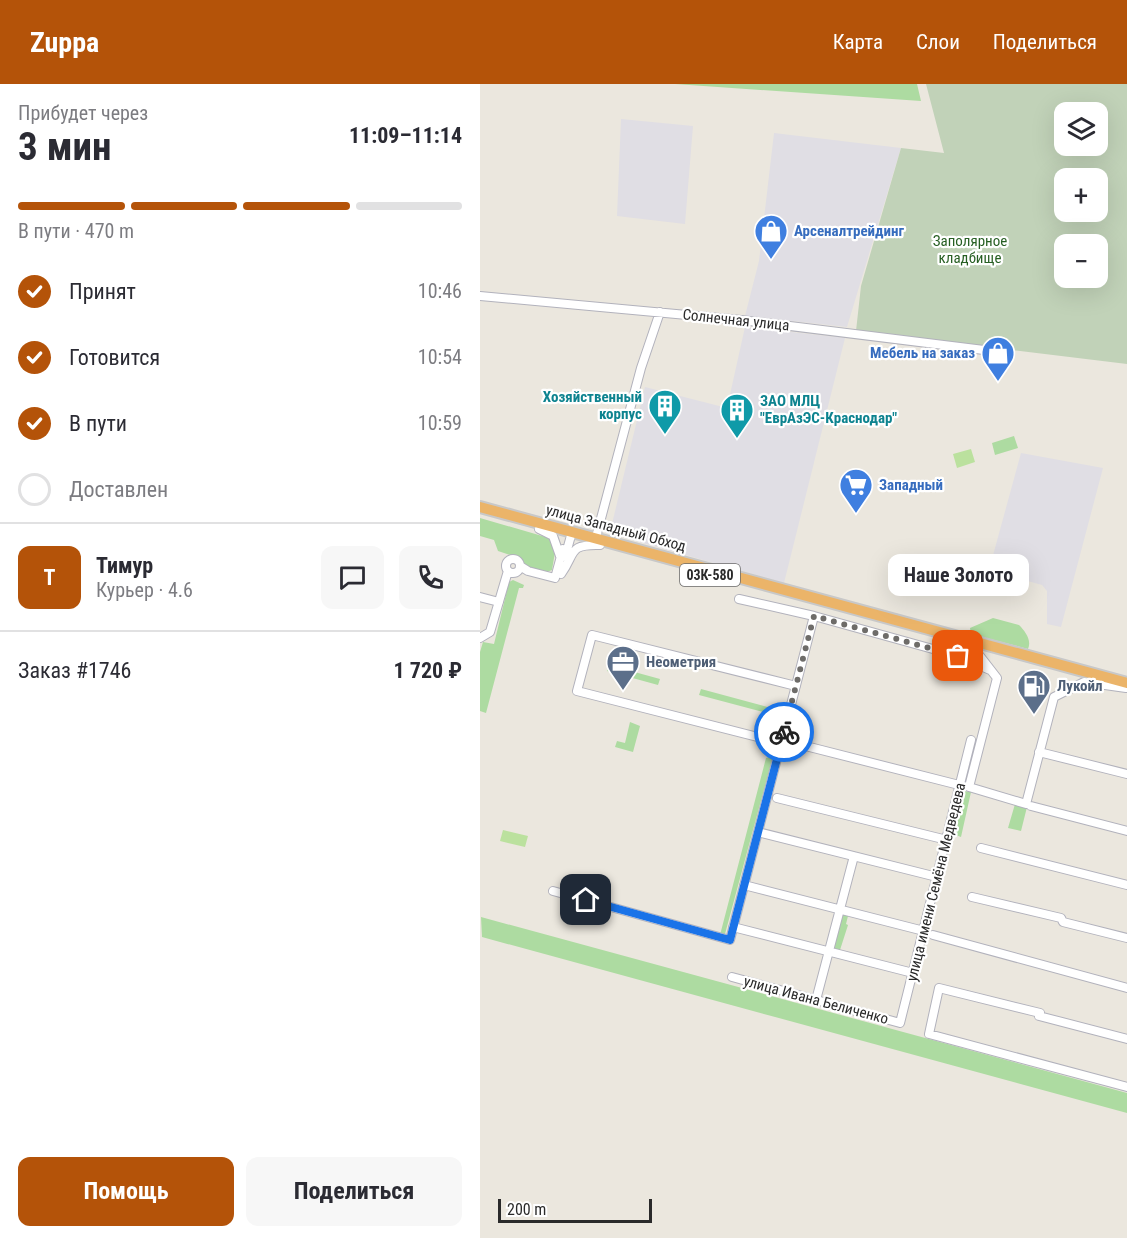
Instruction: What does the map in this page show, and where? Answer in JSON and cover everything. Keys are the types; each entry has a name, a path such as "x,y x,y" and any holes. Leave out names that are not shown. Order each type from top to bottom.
{"highway":[{"name":"улица Западный Обход","path":"480,507 597,542 951,640 1127,686"},
{"name":"улица Западный Обход","path":"480,513 539,529 571,534"},
{"name":"улица Западный Обход","path":"597,542 613,542 1127,686"}],"street":[{"name":"Солнечная улица","path":"480,296 660,312 992,351"},
{"path":"558,576 575,549 597,542 599,524 641,368 660,312"},
{"path":"560,560 571,534 599,524"},
{"path":"599,524 605,537 613,542"},
{"path":"539,529 553,536 559,547 558,576"},
{"path":"558,576 571,534"},
{"path":"480,638 489,635 508,571 515,573 520,566 528,571 558,576"},
{"path":"480,597 499,602"},
{"path":"739,599 814,616 958,656 991,671"},
{"path":"553,891 730,940 814,616"},
{"path":"796,686 592,635 577,691 1026,804 1054,698 1084,682 1127,686"},
{"path":"951,640 976,651 997,678 965,787"},
{"name":"улица имени Семёна Медведева","path":"900,1023 947,840 965,787 971,740"},
{"path":"1040,752 1127,774"},
{"path":"777,798 947,840"},
{"path":"1031,806 1127,831"},
{"path":"758,832 938,877"},
{"path":"981,848 1127,885"},
{"path":"816,1000 854,856"},
{"path":"744,885 924,931"},
{"path":"972,897 1061,918 1063,922 1127,938"},
{"path":"733,927 913,974"},
{"path":"933,935 1127,988"},
{"name":"улица Ивана Беличенко","path":"732,977 900,1023"},
{"path":"1127,1039 939,988 929,1034 1127,1087"}],"shaded area":[{"path":"621,119 693,126 685,224 617,216"},
{"path":"774,133 901,148 847,327 745,316 759,261"},
{"path":"745,327 845,338 784,583 618,536 611,528 645,387 727,408"},
{"path":"1021,453 1103,468 1061,627 1047,624 1047,591 1042,585 989,570"}],"green space":[{"path":"675,84 917,84 921,101"},
{"name":"Заполярное кладбище","path":"926,84 1127,84 1127,364 856,331 861,286 901,148 944,153"},
{"path":"1014,436 1018,448 995,455 992,443"},
{"path":"971,449 975,462 957,468 953,454"},
{"path":"480,518 549,538 555,552 552,570 547,572 530,568 516,557 498,551 494,540 480,536"},
{"path":"513,580 524,585 523,588 519,588 486,713 480,711 480,652 483,642 494,644 509,582"},
{"path":"993,618 1019,625 1026,633 1028,649 971,634 970,628"},
{"path":"609,665 660,679 658,685 607,671"},
{"path":"701,689 775,709 774,715 699,695"},
{"path":"630,722 640,726 633,752 615,747 617,741 625,743"},
{"path":"773,756 725,934 720,935 766,758"},
{"path":"963,791 971,792 961,837 953,834"},
{"path":"1015,804 1027,807 1021,831 1008,828"},
{"path":"503,830 528,836 525,847 500,841"},
{"path":"842,914 848,916 846,924 848,925 840,950 833,948"},
{"path":"481,917 1127,1093 1127,1113 482,937"}],"way so far":[{"path":"784,732 814,616 958,656"}],"place":[{"name":"Арсеналтрейдинг","path":"771,260"},
{"name":"Мебель на заказ","path":"998,382"},
{"name":"Хозяйственный корпус","path":"665,435"},
{"name":"ЗАО МЛЦ \"ЕврАзЭС-Краснодар\"","path":"737,439"},
{"name":"Западный","path":"856,514"},
{"name":"Наше Золото","path":"958,656"},
{"name":"Неометрия","path":"623,691"},
{"name":"Лукойл","path":"1034,715"}],"route":[{"path":"586,900 730,940 784,732"}]}
